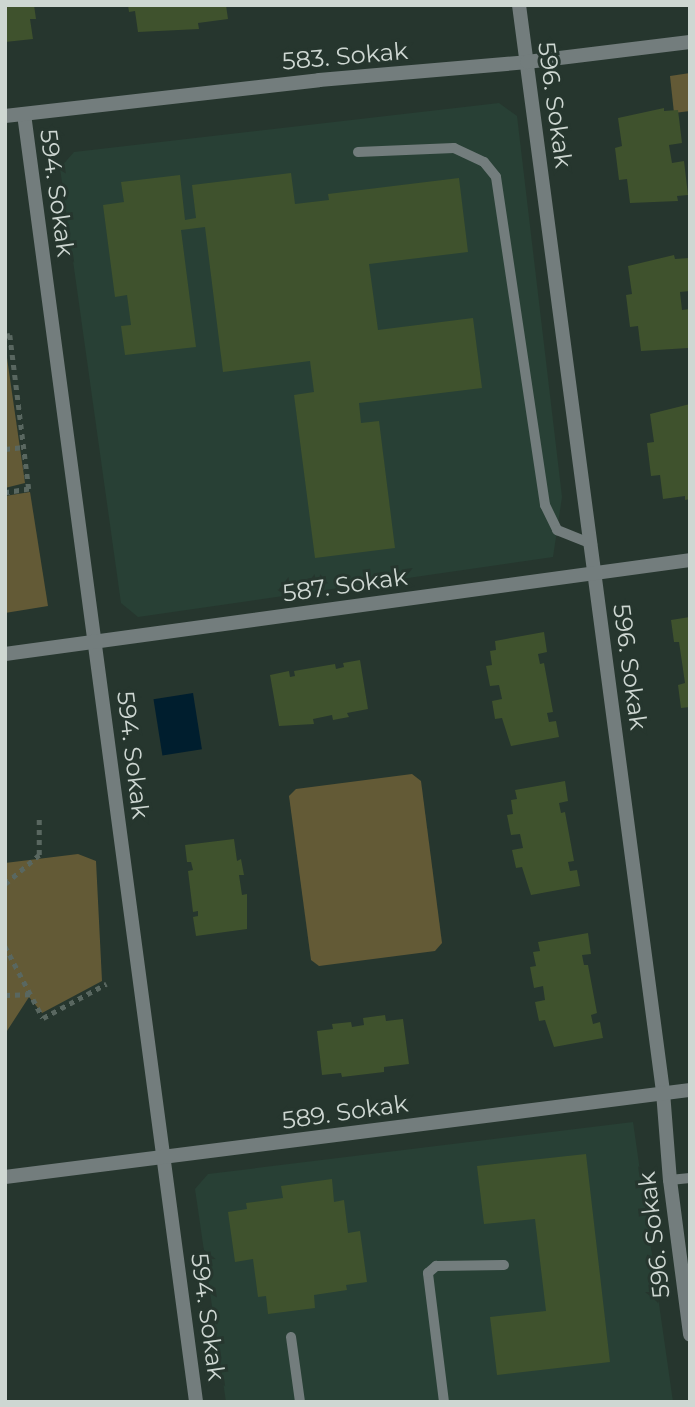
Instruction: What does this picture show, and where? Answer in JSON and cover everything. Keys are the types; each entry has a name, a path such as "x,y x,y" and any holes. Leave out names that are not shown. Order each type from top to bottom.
{"street":[{"name":"596. Sokak","path":"519,5 663,1092 670,1180 690,1335"},
{"name":"583. Sokak","path":"5,116 319,80 527,62 690,42"},
{"name":"594. Sokak","path":"24,114 196,1402"},
{"name":"587. Sokak","path":"5,654 690,560"},
{"name":"589. Sokak","path":"5,1177 690,1090"}],"lane":[{"path":"358,152 454,148 484,162 496,177 545,505 557,530 592,544"},
{"path":"670,1180 690,1178"},
{"path":"444,1402 428,1273 436,1266 504,1265"},
{"path":"291,1337 300,1402"}],"path":[{"path":"5,336 10,335 29,489 5,493"},
{"path":"5,449 24,447"},
{"path":"5,884 39,855 39,819"},
{"path":"5,946 43,1018 106,984"},
{"path":"5,995 30,994"}],"shaded area":[{"path":"690,73 690,111 674,113 670,76"},
{"path":"499,103 517,116 562,497 553,557 138,617 121,603 60,168 74,152"},
{"path":"5,344 25,483 5,488"},
{"path":"30,492 48,606 5,613 5,496"},
{"path":"412,774 421,781 442,943 435,951 319,966 311,960 289,796 296,789"},
{"path":"78,854 96,861 102,981 42,1013 29,997 5,1034 5,863"},
{"path":"633,1122 673,1402 226,1402 195,1189 208,1174"}],"water":[{"path":"193,693 202,749 162,756 153,699"}],"building":[{"path":"5,5 34,5 36,19 30,19 33,39 5,42"},
{"path":"128,5 226,5 228,19 198,23 199,29 138,32 135,11 129,12"},
{"path":"664,108 664,111 678,110 682,143 669,145 672,163 684,161 688,195 677,196 678,201 630,203 627,179 619,180 615,148 622,146 618,118"},
{"path":"291,173 295,204 329,200 328,194 459,178 468,252 369,264 378,330 473,318 482,388 359,403 361,423 379,421 395,548 315,558 294,395 314,392 310,361 223,372 205,227 181,230 196,347 125,355 121,326 131,325 127,295 115,297 103,205 124,202 121,182 180,175 185,220 196,218 192,185"},
{"path":"674,255 675,259 689,258 690,291 680,292 682,310 690,309 688,348 641,351 638,326 630,327 626,295 632,294 628,266"},
{"path":"690,404 690,499 685,500 685,496 663,499 660,475 651,476 647,443 654,442 650,414"},
{"path":"690,617 690,707 681,708 678,685 685,683 679,642 674,642 671,620"},
{"path":"544,632 547,652 538,654 540,664 544,663 553,712 547,713 549,722 556,721 559,737 511,746 502,718 495,719 492,701 502,699 499,685 490,686 486,666 492,665 490,651 496,650 495,641"},
{"path":"360,660 368,709 347,713 349,717 333,720 332,715 313,719 314,724 279,726 270,675 289,671 290,677 295,676 294,671 335,664 336,669 344,667 343,663"},
{"path":"565,781 568,801 559,803 561,813 565,812 574,861 568,862 570,871 577,870 580,886 531,895 522,867 516,868 512,850 523,848 520,834 511,835 507,815 513,814 511,800 517,799 515,790"},
{"path":"234,839 237,861 241,859 244,875 239,875 242,895 247,894 247,929 196,936 193,917 198,916 198,911 193,912 188,871 193,870 191,862 187,862 185,845"},
{"path":"588,933 591,954 582,955 584,965 588,965 597,1013 591,1015 593,1024 600,1022 603,1038 554,1047 545,1020 539,1021 535,1002 545,1000 543,986 534,988 530,967 536,966 533,952 540,951 538,942"},
{"path":"385,1015 386,1021 403,1019 409,1064 384,1067 384,1072 342,1077 341,1073 322,1075 317,1031 333,1029 332,1024 351,1022 352,1027 364,1025 363,1018"},
{"path":"586,1154 610,1362 497,1375 490,1317 546,1311 535,1219 484,1224 477,1166"},
{"path":"332,1179 334,1202 344,1200 348,1233 360,1231 367,1282 346,1285 347,1290 314,1295 315,1308 268,1314 266,1296 258,1297 253,1259 235,1262 228,1212 247,1209 246,1203 283,1198 281,1186"}]}
